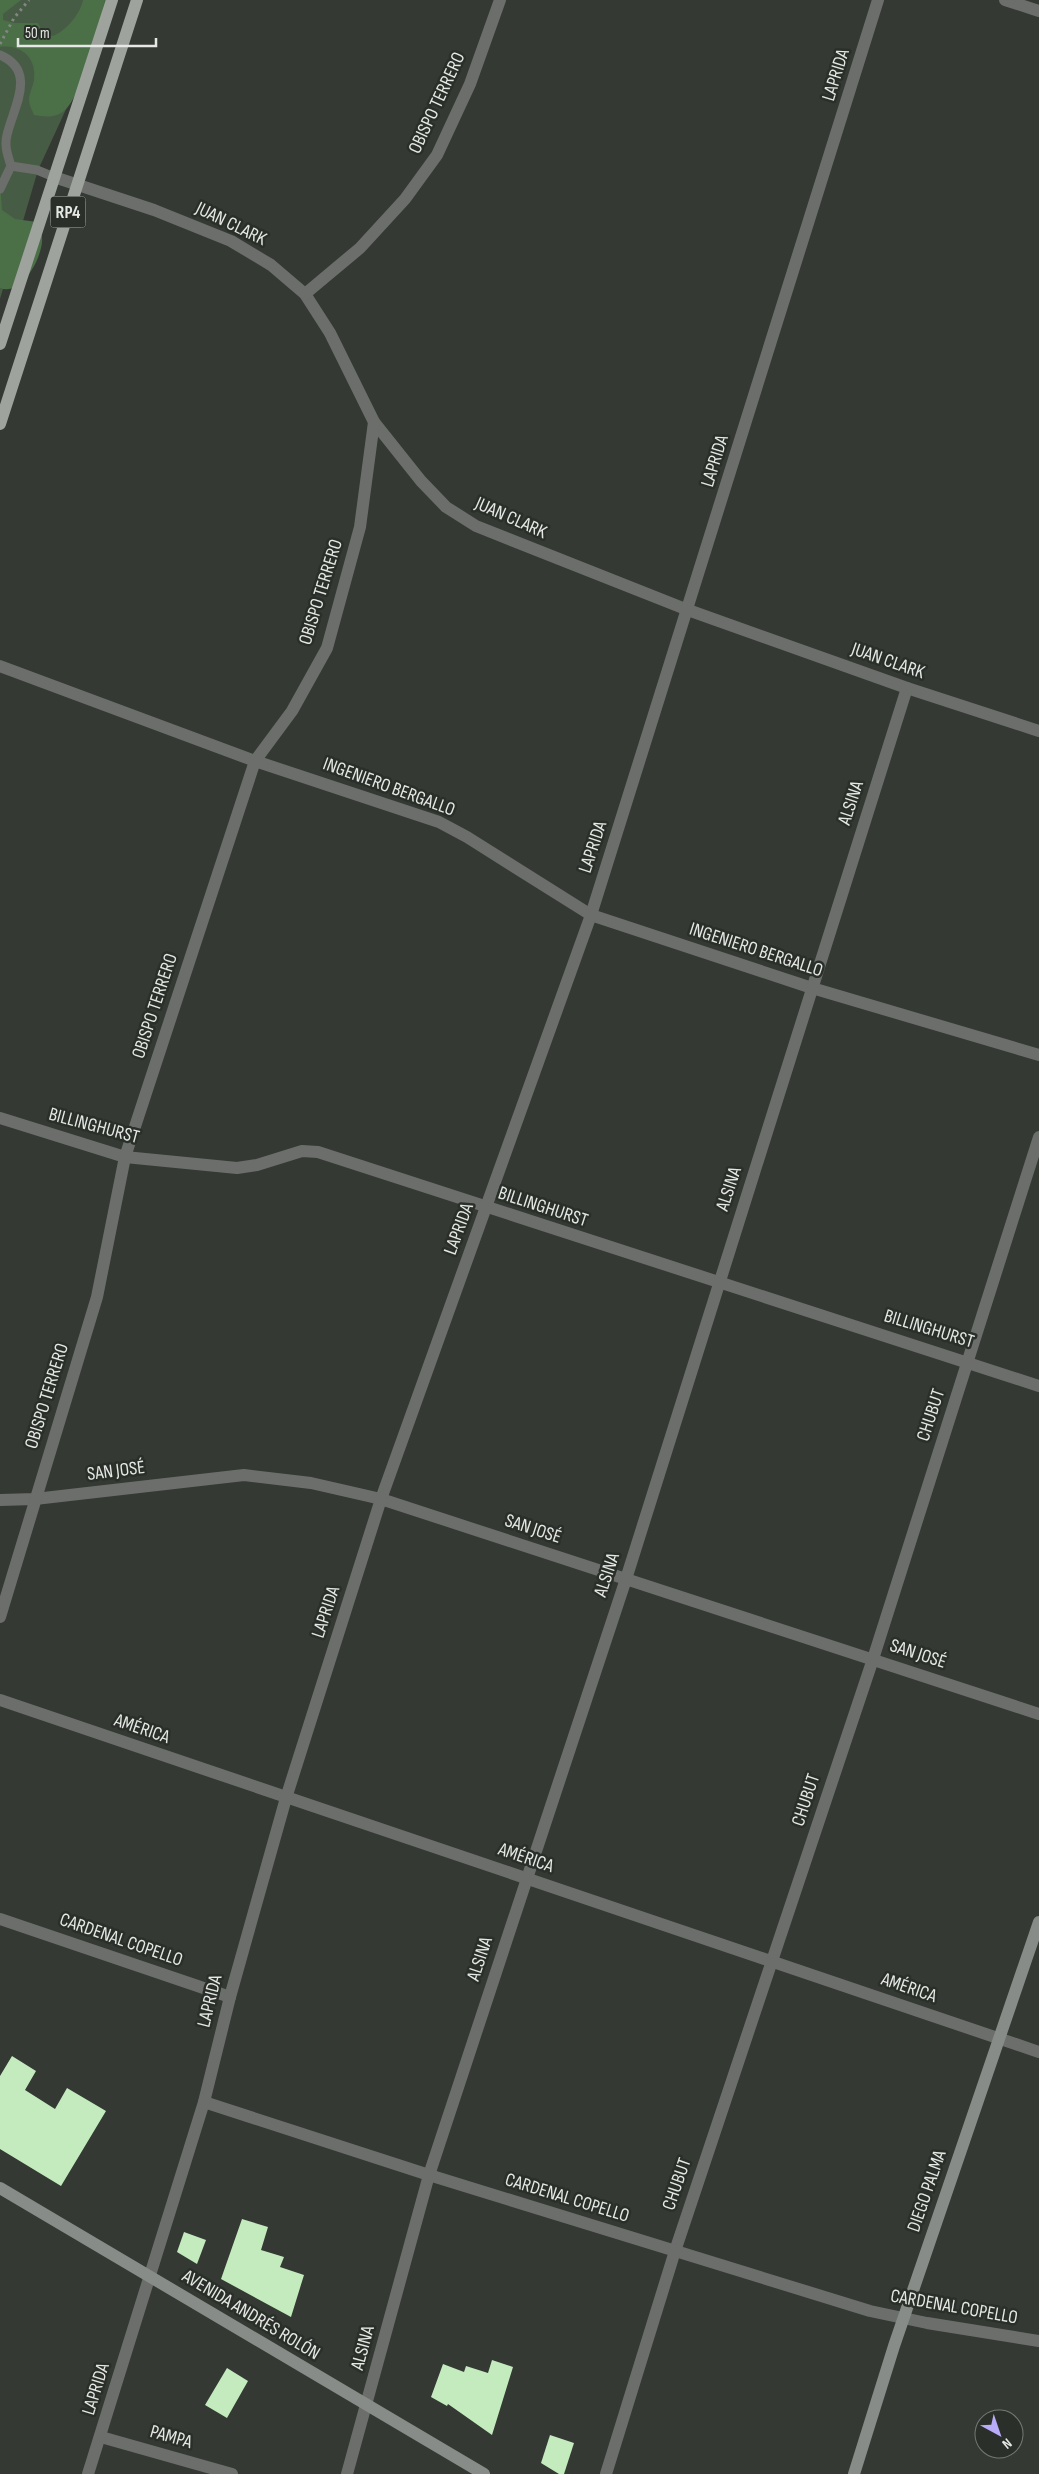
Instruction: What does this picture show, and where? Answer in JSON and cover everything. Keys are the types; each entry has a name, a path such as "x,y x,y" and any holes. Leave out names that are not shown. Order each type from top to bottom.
{"main road":[{"name":"RP4","path":"0,344 112,0"},
{"name":"RP4","path":"0,424 137,0"},
{"name":"DIEGO PALMA","path":"854,2474 904,2318 1039,1922"},
{"name":"AVENIDA ANDRÉS ROLÓN","path":"0,2188 484,2474"}],"street":[{"name":"OBISPO TERRERO","path":"305,294 360,248 405,199 437,155 470,84 500,0"},
{"name":"LAPRIDA","path":"88,2474 204,2102 230,1997 286,1798 381,1499 591,915 878,0"},
{"path":"1005,0 1039,11"},
{"name":"JUAN CLARK","path":"54,177 154,210 231,241 271,265 305,294 330,334 374,422 446,507 476,526 688,610 907,688 1039,731"},
{"name":"OBISPO TERRERO","path":"0,1616 97,1297 125,1157 255,761 292,711 327,648 360,528 374,422"},
{"name":"INGENIERO BERGALLO","path":"0,666 255,761 439,822 467,836 591,915 812,988 1039,1055"},
{"name":"ALSINA","path":"347,2474 429,2175 626,1579 907,688"},
{"name":"BILLINGHURST","path":"0,1118 125,1157 237,1168 257,1165 302,1151 318,1152 719,1283 968,1361 1039,1386"},
{"name":"CHUBUT","path":"606,2474 675,2251 873,1659 1039,1137"},
{"name":"SAN JOSÉ","path":"0,1500 35,1499 244,1475 311,1483 381,1499 1039,1714"},
{"name":"AMÉRICA","path":"0,1700 1039,2052"},
{"name":"CARDENAL COPELLO","path":"0,1919 230,1997"},
{"name":"CARDENAL COPELLO","path":"204,2102 429,2175 861,2308 904,2318 1039,2342"},
{"name":"PAMPA","path":"101,2437 232,2474"}],"lane":[{"path":"0,55 7,58 17,69 22,88 6,136 6,150 11,166 0,188"},
{"path":"11,166 36,170 54,177"}],"path":[{"path":"0,44 14,18 29,0"}],"green space":[{"path":"0,0 107,0 86,66 38,170 0,299"},
{"path":"0,0 21,0 3,14 3,20 14,23 38,23 43,33 53,36 72,21 79,11 83,0 105,0 83,76 71,103 61,113 50,116 34,115 29,100 34,80 33,65 30,59 21,50 0,47"},
{"path":"0,181 2,210 15,219 37,222 42,235 42,245 30,273 23,281 8,289 0,288"}],"building":[{"path":"12,2056 36,2071 25,2090 55,2109 67,2088 106,2111 61,2186 0,2149 0,2076"},
{"path":"242,2219 268,2227 261,2250 284,2257 280,2267 304,2275 291,2317 221,2279"},
{"path":"184,2232 206,2240 197,2264 177,2252"},
{"path":"492,2360 513,2367 492,2435 448,2404 447,2406 431,2397 443,2364 464,2372 466,2366 488,2373"},
{"path":"227,2368 248,2381 227,2418 205,2405"},
{"path":"550,2435 574,2443 564,2474 559,2474 541,2463"}]}
